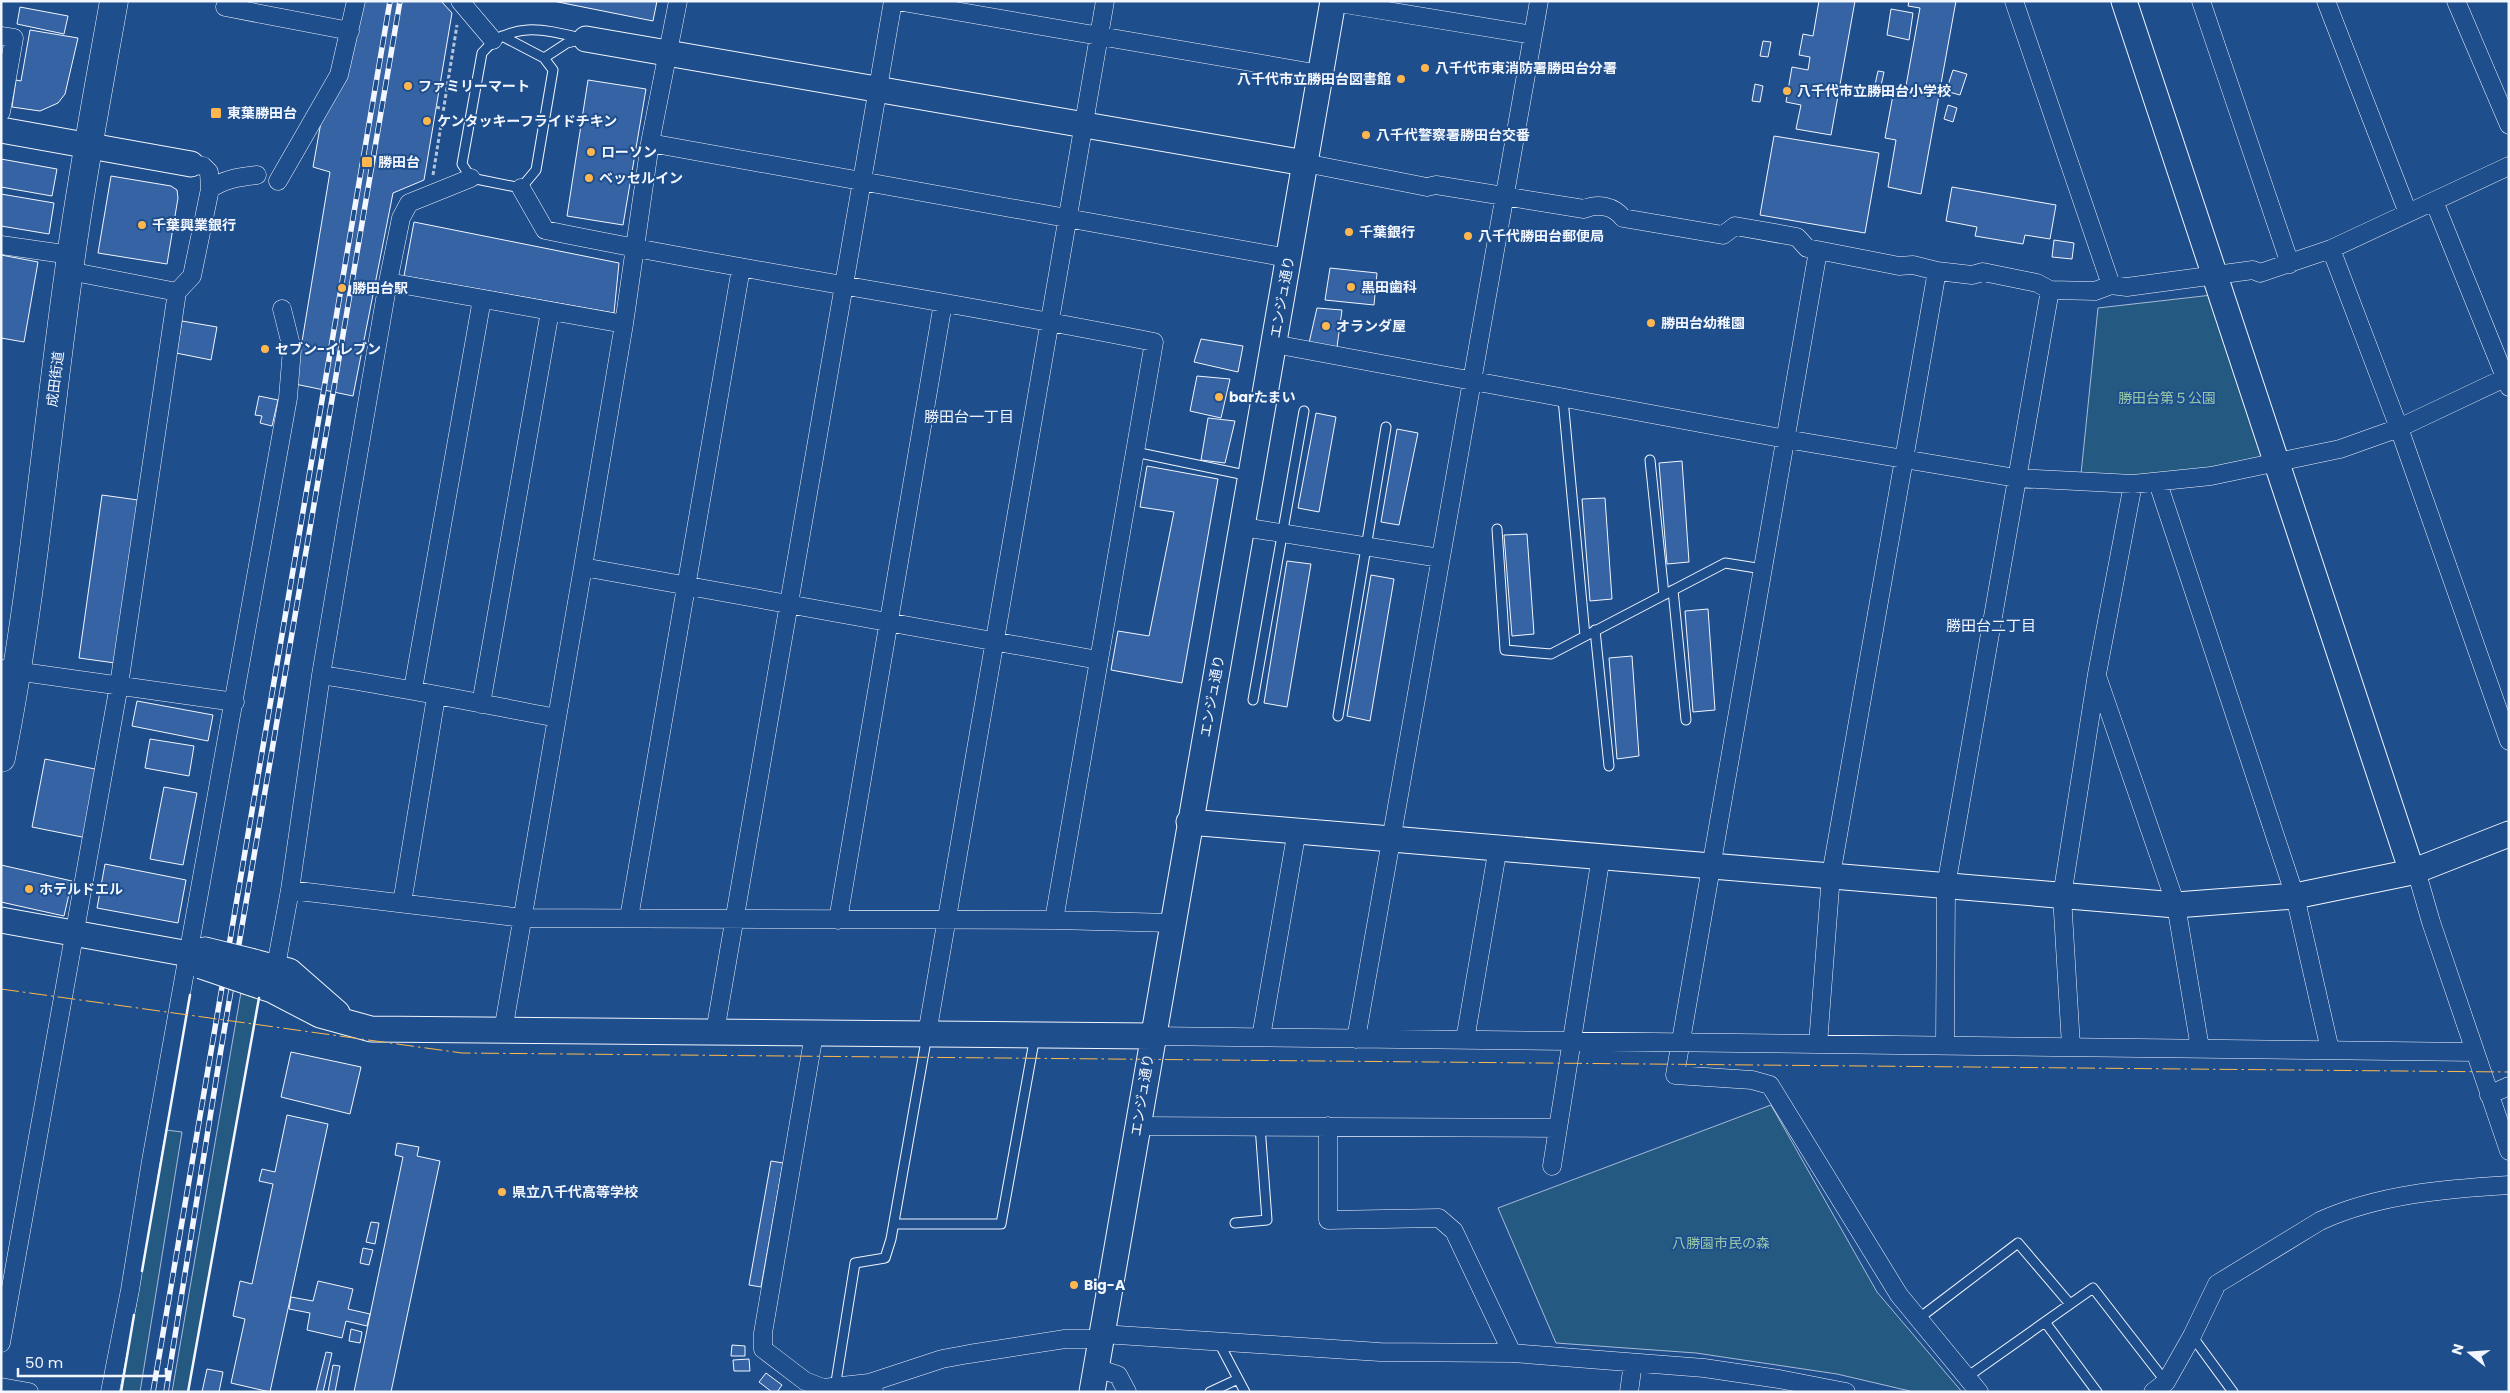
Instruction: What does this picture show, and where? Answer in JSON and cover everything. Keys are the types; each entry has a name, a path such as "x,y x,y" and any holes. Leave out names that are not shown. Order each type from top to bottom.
{"highway":[{"name":"成田街道","path":"1,758 10,670 70,263 88,145 114,1"}],"street":[{"path":"278,181 339,75 356,1"},
{"path":"460,1 497,38"},
{"path":"503,1031 624,324 650,143 678,1"},
{"path":"715,1032 892,1"},
{"path":"897,1 1320,74"},
{"path":"927,1034 1085,126 1105,1"},
{"path":"1356,1039 1539,1"},
{"path":"2014,1 2111,285"},
{"path":"2124,1 2277,464 2509,1151"},
{"path":"2201,1 2290,264"},
{"path":"2326,1 2408,214"},
{"path":"2456,1 2509,125"},
{"path":"1333,2 1533,35"},
{"name":"エンジュ通り","path":"1092,1392 1152,1036 1252,476 1333,2"},
{"path":"225,6 350,30"},
{"path":"1,36 14,38 1,112"},
{"path":"586,39 1376,175 1391,181 1426,187 1436,185 1584,210 1594,205 1616,210 1623,218 1723,235 1735,226 1797,237 1807,248 1818,251 1899,266 1914,265 1937,271 1972,275 1983,272 2037,282 2050,290 2095,292 2111,285 2127,286 2252,270 2260,273 2331,249 2509,166"},
{"path":"1,130 203,166 209,172 210,189 192,276 176,292 119,685 1,1343"},
{"path":"650,143 1288,258"},
{"path":"210,189 222,181 234,177 257,175"},
{"path":"262,975 290,890 321,675 388,282 402,218 409,203 471,178"},
{"path":"521,188 544,230 635,249 1050,321 1154,342 1054,920"},
{"path":"1274,344 1563,399 2016,478 2133,484 2158,483 2277,464 2340,449 2399,428 2508,381 2434,201"},
{"path":"1,244 176,292"},
{"path":"2331,249 2399,428 2509,740"},
{"path":"1818,251 1675,1075 1752,1080 1770,1085 1899,1296 1979,1392"},
{"path":"629,918 741,268"},
{"path":"1818,1044 1831,875 1937,271"},
{"path":"388,282 624,324"},
{"path":"1945,1045 1946,886 2050,290"},
{"path":"413,689 482,299"},
{"path":"838,920 943,303"},
{"path":"110,1392 198,957 235,702 288,398 292,349 282,309"},
{"path":"481,704 550,311"},
{"path":"2158,483 2295,896 2330,1050"},
{"path":"2071,1046 2062,896 2096,674 2133,484"},
{"path":"1243,527 1440,558"},
{"path":"583,568 1098,660"},
{"path":"10,670 235,702"},
{"path":"2096,674 2176,905 2200,1048"},
{"path":"321,675 413,689 436,696 557,718"},
{"path":"402,903 436,696"},
{"path":"1190,822 2176,905 2295,896 2414,871 2509,834"},
{"path":"1262,1037 1297,830"},
{"path":"1465,1040 1498,847"},
{"path":"1552,1166 1601,856"},
{"path":"290,890 523,918 1054,920 1173,924"},
{"path":"1,920 74,932 198,957 262,975 289,971 348,1023 370,1029 1573,1040 2476,1052"},
{"path":"814,1034 763,1333 763,1349 805,1381 823,1388 871,1387 942,1360 969,1354 1065,1339 1102,1337 1218,1340 1380,1352 1512,1353 1723,1371 1846,1392"},
{"path":"2489,1095 2509,1086"},
{"path":"1138,1126 1558,1128"},
{"path":"1328,1126 1328,1220 1439,1218 1454,1231 1512,1353"},
{"path":"2159,1387 2192,1336 2217,1284 2320,1221 2338,1213 2383,1200 2445,1189 2509,1185"},
{"path":"1629,1392 1633,1363"},
{"path":"1096,1368 1118,1375 1127,1392"},
{"path":"1,1387 29,1392"}],"lane":[{"path":"497,38 544,58 553,70 536,170 521,188 471,178 462,164 482,53 497,38 524,30 544,29 586,39"},
{"path":"544,58 567,43 586,39"},
{"path":"1563,399 1585,636"},
{"path":"1252,700 1304,410"},
{"path":"1338,716 1386,427"},
{"path":"1135,452 1252,476"},
{"path":"1650,460 1664,595"},
{"path":"1497,529 1505,650 1551,654 1725,563 1762,569"},
{"path":"1673,590 1686,720"},
{"path":"1595,630 1609,766"},
{"path":"834,1388 856,1263 885,1258 894,1224 908,1130 927,1034"},
{"path":"894,1224 1001,1224 1035,1036"},
{"path":"1235,1223 1267,1220 1260,1126"},
{"path":"1918,1319 2018,1243 2070,1304"},
{"path":"1967,1377 2093,1288 2159,1387"},
{"path":"2045,1322 2097,1392"},
{"path":"2192,1336 2233,1392"},
{"path":"1218,1340 1245,1392"},
{"path":"1210,1392 1238,1379"}],"path":[{"path":"436,107 444,108"}],"green space":[{"name":"勝田台第５公園","path":"2212,295 2272,461 2157,479 2081,474 2098,308"},
{"path":"241,992 259,998 188,1392 172,1392"},
{"name":"八勝園市民の森","path":"1771,1105 1877,1292 1962,1392 1914,1392 1837,1374 1696,1353 1556,1343 1498,1208"},
{"path":"166,1130 182,1132 140,1392 121,1392"}],"building":[{"name":"勝田台駅","path":"360,1 441,1 452,13 424,180 393,193 353,396 295,384 330,172 313,167 324,105"},
{"path":"553,1 657,1 653,21"},
{"path":"1819,1 1855,1 1831,135 1796,129 1801,105 1786,102 1792,67 1808,70 1810,57 1799,55 1803,34 1813,36"},
{"path":"1909,1 1956,1 1921,194 1888,187 1896,140 1885,138 1893,95 1904,97 1920,8 1908,6"},
{"path":"20,7 68,16 64,34 17,24"},
{"path":"1891,9 1913,13 1909,40 1887,35"},
{"path":"30,30 78,38 65,94 58,103 40,111 12,107 16,80 21,81"},
{"path":"1763,41 1771,42 1768,57 1760,56"},
{"path":"1953,70 1967,74 1960,95 1949,92 1951,86 1948,85"},
{"path":"1878,71 1884,72 1880,90 1874,89"},
{"path":"588,80 646,89 623,225 567,216"},
{"path":"1755,84 1763,86 1760,102 1752,101"},
{"path":"1948,105 1957,108 1953,122 1944,119"},
{"path":"1774,136 1879,153 1865,233 1760,215"},
{"path":"1,159 57,169 52,196 1,187"},
{"path":"111,176 171,186 177,190 178,198 167,264 98,253"},
{"path":"1952,187 2056,205 2050,239 2025,235 2023,244 1975,236 1977,227 1946,221"},
{"path":"1,194 54,203 49,234 1,226"},
{"path":"414,222 619,263 614,313 404,276"},
{"path":"2054,240 2074,243 2072,259 2052,257"},
{"path":"1,255 38,262 24,342 1,338"},
{"name":"黒田歯科","path":"1330,268 1377,273 1374,305 1325,300"},
{"name":"オランダ屋","path":"1317,308 1342,310 1337,347 1309,343"},
{"path":"182,321 217,327 211,360 176,353"},
{"path":"1201,339 1243,346 1238,372 1194,362"},
{"path":"1197,376 1230,379 1221,418 1190,411"},
{"path":"259,396 278,400 272,426 260,423 262,416 255,415"},
{"path":"1316,413 1336,417 1319,512 1298,508"},
{"path":"1208,418 1235,421 1225,463 1201,460"},
{"path":"1397,429 1418,433 1399,525 1381,522"},
{"path":"1682,461 1689,562 1667,564 1659,463"},
{"path":"1147,466 1218,479 1182,683 1111,670 1118,631 1149,636 1174,512 1140,507"},
{"path":"102,495 138,500 115,663 79,658"},
{"path":"1605,498 1612,599 1590,601 1582,499"},
{"path":"1527,534 1534,634 1512,636 1504,535"},
{"path":"1287,561 1311,564 1287,707 1264,703"},
{"path":"1371,575 1394,579 1370,721 1347,716"},
{"path":"1708,609 1715,710 1693,712 1685,611"},
{"path":"1632,656 1639,756 1617,759 1609,658"},
{"path":"137,701 213,715 208,741 132,726"},
{"path":"150,739 194,746 189,776 145,768"},
{"path":"45,759 100,770 87,838 32,827"},
{"path":"164,787 197,793 183,865 150,859"},
{"path":"105,864 186,880 178,923 97,908"},
{"path":"1,865 72,881 64,916 1,902"},
{"path":"291,1052 361,1067 350,1114 281,1097"},
{"path":"287,1115 328,1124 270,1392 231,1383 245,1319 233,1316 240,1281 252,1284 273,1184 259,1181 262,1169 275,1172"},
{"path":"397,1143 419,1147 417,1156 440,1161 391,1392 354,1392 403,1157 395,1155"},
{"path":"771,1161 783,1163 761,1287 749,1285"},
{"path":"371,1222 379,1223 375,1244 366,1242"},
{"path":"363,1248 373,1250 369,1265 360,1263"},
{"path":"318,1281 353,1289 348,1309 370,1314 367,1326 346,1321 342,1338 307,1330 310,1313 289,1309 291,1297 313,1301"},
{"path":"351,1329 362,1332 360,1343 349,1341"},
{"path":"732,1345 745,1346 745,1356 731,1356"},
{"path":"326,1352 332,1353 323,1392 316,1392"},
{"path":"749,1359 750,1371 734,1371 733,1360"},
{"path":"333,1365 340,1366 335,1392 328,1392"},
{"path":"207,1369 223,1372 219,1392 202,1392"},
{"path":"766,1373 782,1385 777,1392 772,1392 759,1382"}],"railway":[{"path":"153,1392 390,1"},
{"path":"166,1392 221,1049 400,1"}],"wall":[{"path":"142,1271 190,995"},
{"path":"188,1392 259,998"},
{"path":"121,1392 134,1315"}],"power":[{"path":"1,989 462,1053 2509,1072"}],"place":[{"name":"八千代市東消防署勝田台分署","path":"1425,68"},
{"name":"八千代市立勝田台図書館","path":"1401,79"},
{"name":"ファミリーマート","path":"408,86"},
{"name":"八千代市立勝田台小学校","path":"1787,91"},
{"name":"東葉勝田台","path":"216,113"},
{"name":"ケンタッキーフライドチキン","path":"427,121"},
{"name":"八千代警察署勝田台交番","path":"1366,135"},
{"name":"ローソン","path":"591,152"},
{"name":"勝田台","path":"367,162"},
{"name":"ベッセルイン","path":"589,178"},
{"name":"千葉興業銀行","path":"142,225"},
{"name":"千葉銀行","path":"1349,232"},
{"name":"八千代勝田台郵便局","path":"1468,236"},
{"name":"黒田歯科","path":"1351,287"},
{"name":"勝田台駅","path":"342,288"},
{"name":"勝田台幼稚園","path":"1651,323"},
{"name":"オランダ屋","path":"1326,326"},
{"name":"セブン-イレブン","path":"265,349"},
{"name":"barたまい","path":"1219,397"},
{"name":"ホテルドエル","path":"29,889"},
{"name":"県立八千代高等学校","path":"502,1192"},
{"name":"Big-A","path":"1074,1285"}],"district":[{"name":"勝田台一丁目","path":"969,416"},
{"name":"勝田台二丁目","path":"1991,625"}]}
